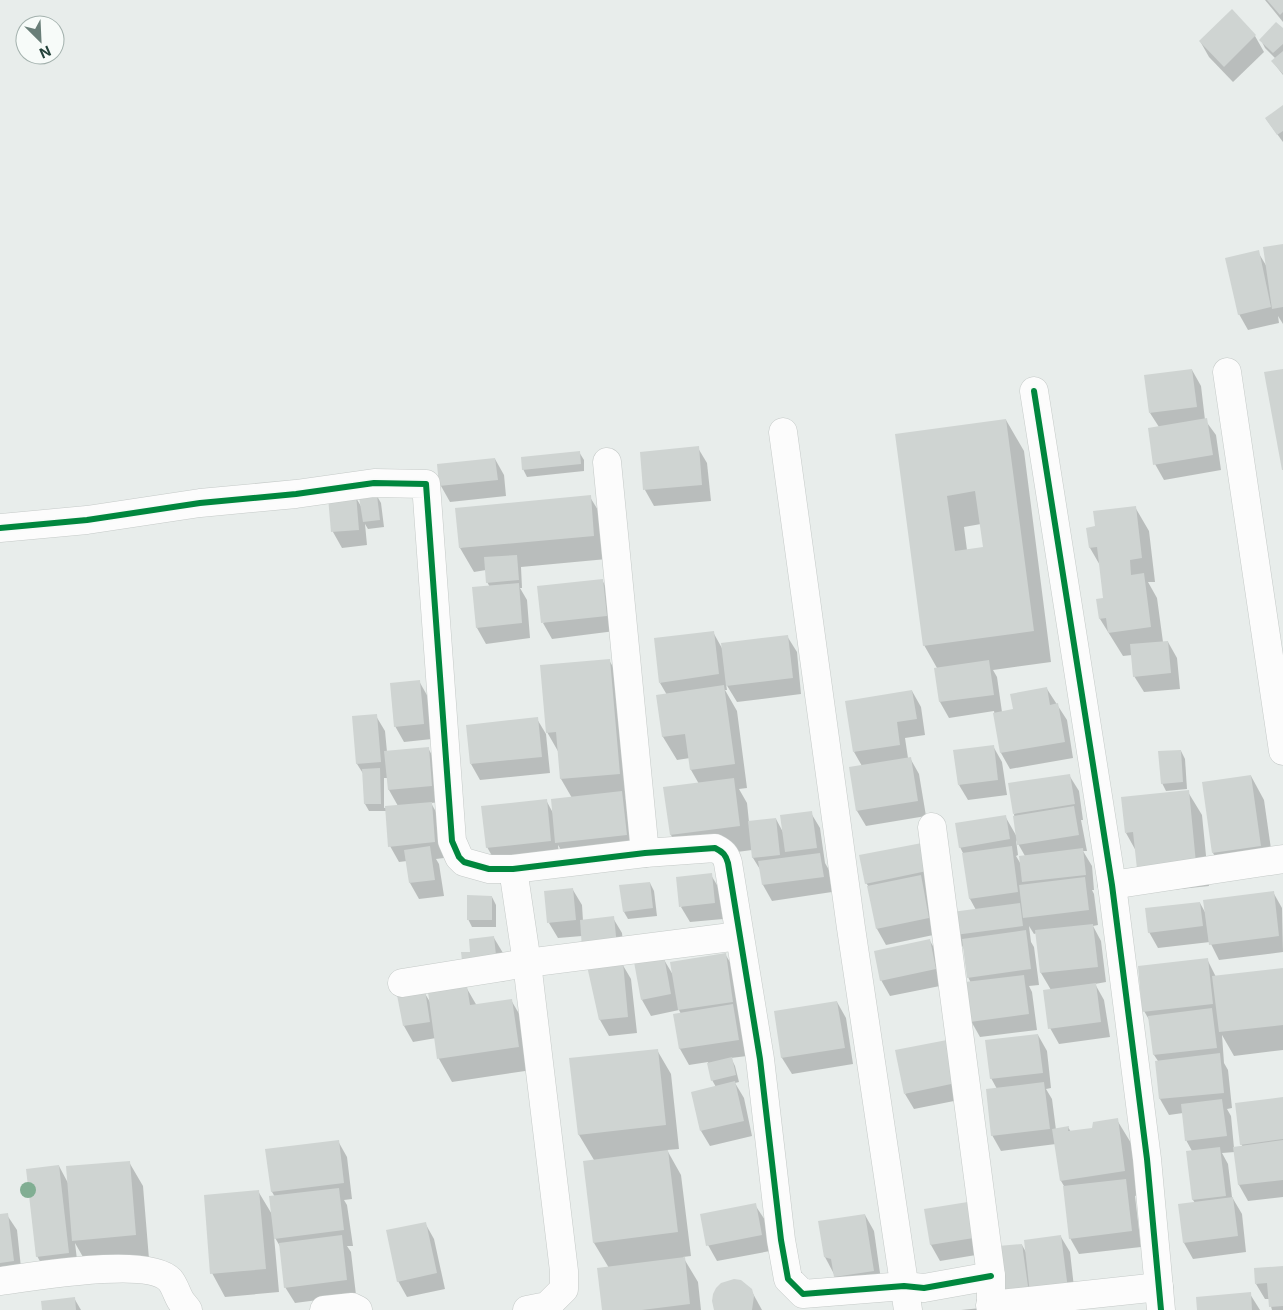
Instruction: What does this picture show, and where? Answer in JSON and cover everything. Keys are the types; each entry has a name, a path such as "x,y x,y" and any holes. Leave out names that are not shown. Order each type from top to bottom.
{"street":[{"path":"1227,372 1283,750"},
{"path":"932,826 991,1276 991,1308 1160,1299 1147,1159 1112,885 1034,391"},
{"path":"784,432 849,909 906,1298"},
{"path":"607,462 645,853"},
{"path":"0,528 87,520 374,483 426,484 452,842 459,857 464,862 489,869 513,869 645,853 716,848 724,854 728,863 760,1059 781,1240 788,1279 803,1294 906,1298 924,1288 991,1276"},
{"path":"1112,885 1283,859"},
{"path":"513,869 527,962 564,1271 564,1290 547,1306 527,1310"},
{"path":"402,983 527,962 739,936"},
{"path":"0,1281 126,1268 154,1272 170,1280 188,1310"},
{"path":"324,1310 352,1307 358,1310"}],"building":[{"path":"1267,0 1283,0 1283,12 1280,15"},
{"path":"1232,9 1256,35 1224,67 1199,41"},
{"path":"1276,22 1283,28 1283,44 1273,53 1259,40"},
{"path":"1283,51 1283,74 1271,61"},
{"path":"1283,105 1283,131 1277,135 1265,118"},
{"path":"1283,244 1283,307 1272,309 1263,247"},
{"path":"1259,250 1271,307 1238,315 1225,258"},
{"path":"1192,369 1197,407 1149,413 1144,375"},
{"path":"1283,369 1283,470 1282,470 1264,372"},
{"path":"1207,418 1213,455 1153,465 1148,428"},
{"path":"1006,419 1034,631 923,646 895,434","holes":["975,491 983,547 955,551 947,496"]},
{"path":"699,446 702,485 643,490 640,452"},
{"path":"580,451 581,464 522,470 521,457"},
{"path":"495,458 498,480 439,486 437,464"},
{"path":"356,494 359,530 331,532 328,497"},
{"path":"377,495 380,520 363,522 359,497"},
{"path":"591,495 594,536 459,548 455,508"},
{"path":"1136,506 1142,558 1130,560 1131,575 1144,573 1151,627 1108,633 1106,618 1099,619 1096,599 1103,598 1097,547 1089,548 1086,528 1095,526 1093,511"},
{"path":"517,555 519,580 486,583 484,557"},
{"path":"603,579 607,616 541,623 537,586"},
{"path":"519,583 522,623 476,628 472,587"},
{"path":"714,631 719,674 659,683 654,638"},
{"path":"788,635 793,678 726,686 721,643"},
{"path":"1168,641 1171,673 1133,677 1130,644"},
{"path":"610,659 620,774 560,779 556,732 546,733 540,665"},
{"path":"989,660 994,695 939,702 934,668"},
{"path":"420,680 424,724 394,727 390,683"},
{"path":"724,685 735,764 690,770 685,734 662,737 656,695"},
{"path":"1047,687 1050,705 1058,703 1065,742 1000,753 993,713 1013,709 1010,694"},
{"path":"912,690 917,719 897,722 900,745 853,752 845,701"},
{"path":"377,714 381,762 356,764 352,716"},
{"path":"538,717 542,757 470,764 466,725"},
{"path":"994,745 998,780 958,785 953,750"},
{"path":"429,747 432,786 388,790 384,751"},
{"path":"1181,750 1183,782 1161,784 1158,751"},
{"path":"911,757 918,801 856,811 849,767"},
{"path":"380,768 381,804 364,804 362,769"},
{"path":"1070,774 1075,804 1013,814 1008,783"},
{"path":"1251,775 1261,846 1212,853 1202,782"},
{"path":"734,778 740,826 670,835 663,787"},
{"path":"1189,790 1196,863 1137,869 1133,832 1125,833 1121,797"},
{"path":"622,791 627,835 555,843 551,799"},
{"path":"547,799 551,841 486,848 481,806"},
{"path":"432,802 435,842 388,847 385,806"},
{"path":"1074,806 1079,835 1017,845 1013,816"},
{"path":"812,811 817,848 785,852 780,815"},
{"path":"1006,815 1010,839 959,848 955,823"},
{"path":"776,818 780,855 752,858 748,821"},
{"path":"922,843 927,871 865,884 859,855"},
{"path":"430,846 435,880 409,883 404,850"},
{"path":"1012,846 1018,892 969,899 962,853"},
{"path":"1083,848 1086,875 1022,882 1019,856"},
{"path":"820,853 824,877 762,885 758,861"},
{"path":"712,873 715,903 679,907 676,877"},
{"path":"921,875 929,918 876,929 867,886"},
{"path":"1085,877 1089,910 1023,918 1019,885"},
{"path":"650,882 653,908 623,912 619,885"},
{"path":"573,888 576,920 547,923 544,891"},
{"path":"1274,891 1279,936 1209,945 1203,900"},
{"path":"467,895 492,896 492,920 467,920"},
{"path":"1200,902 1203,926 1148,933 1145,908"},
{"path":"1020,903 1023,926 955,935 952,912"},
{"path":"614,916 617,946 582,949 580,920"},
{"path":"1093,924 1098,967 1040,973 1035,930"},
{"path":"1026,930 1031,969 967,978 962,939"},
{"path":"494,936 497,965 463,969 461,952 470,952 469,939"},
{"path":"930,939 936,969 880,981 874,951"},
{"path":"726,953 733,1002 678,1010 670,962"},
{"path":"664,956 671,994 641,1000 634,962"},
{"path":"1208,958 1213,1004 1142,1012 1138,966"},
{"path":"623,962 628,1017 599,1020 587,966"},
{"path":"1283,968 1283,1025 1219,1032 1212,976"},
{"path":"1024,975 1029,1014 970,1022 965,982"},
{"path":"1096,983 1101,1022 1048,1029 1043,990"},
{"path":"467,986 470,1005 512,999 519,1047 437,1059 428,992"},
{"path":"425,990 430,1022 403,1026 397,995"},
{"path":"837,1001 845,1048 781,1058 774,1011"},
{"path":"733,1004 739,1040 679,1049 673,1014"},
{"path":"1212,1008 1217,1048 1153,1055 1148,1016"},
{"path":"1038,1034 1043,1073 990,1079 985,1040"},
{"path":"947,1040 956,1083 904,1094 895,1050"},
{"path":"658,1049 666,1125 578,1135 569,1058"},
{"path":"1220,1053 1224,1093 1159,1099 1155,1061"},
{"path":"732,1057 736,1075 711,1081 707,1063"},
{"path":"735,1081 744,1121 700,1131 691,1092"},
{"path":"1044,1082 1050,1129 991,1136 986,1089"},
{"path":"1283,1097 1283,1139 1240,1145 1235,1103"},
{"path":"1222,1099 1227,1136 1185,1141 1181,1104"},
{"path":"1118,1118 1125,1171 1060,1181 1052,1129 1069,1126 1068,1131 1092,1128 1093,1122"},
{"path":"339,1140 344,1183 271,1192 265,1149"},
{"path":"1283,1140 1283,1180 1238,1185 1233,1147"},
{"path":"1220,1147 1226,1196 1192,1200 1186,1151"},
{"path":"668,1150 678,1232 593,1243 583,1161"},
{"path":"130,1161 136,1235 72,1241 66,1166"},
{"path":"59,1165 69,1253 36,1257 26,1169"},
{"path":"1126,1179 1132,1231 1069,1239 1063,1186"},
{"path":"339,1188 344,1230 274,1239 269,1196"},
{"path":"259,1190 266,1269 210,1274 204,1195"},
{"path":"1233,1197 1238,1236 1183,1243 1178,1204"},
{"path":"974,1201 980,1237 930,1245 924,1209"},
{"path":"756,1203 762,1235 706,1246 700,1214"},
{"path":"8,1213 14,1261 0,1263 0,1214"},
{"path":"865,1214 874,1271 834,1277 831,1259 824,1257 818,1221"},
{"path":"426,1222 437,1273 397,1282 386,1230"},
{"path":"342,1235 347,1280 284,1288 279,1243"},
{"path":"1061,1235 1068,1289 1030,1294 1024,1240"},
{"path":"1022,1244 1029,1293 1004,1296 998,1246"},
{"path":"685,1257 690,1304 642,1310 602,1310 597,1268"},
{"path":"1283,1266 1283,1306 1269,1307 1267,1283 1255,1284 1254,1268"},
{"path":"734,1279 741,1280 752,1289 754,1296 752,1310 714,1310 712,1301 716,1288 721,1283"},
{"path":"1251,1292 1252,1310 1197,1310 1196,1297"},
{"path":"75,1297 76,1310 42,1310 41,1301"}],"cycle path":[{"path":"1034,391 1112,885 1147,1159 1161,1310"},
{"path":"0,528 87,520 200,503 296,494 374,483 426,484 452,841 459,857 464,862 489,869 513,869 645,853 715,848 722,852 728,863 760,1059 781,1240 788,1279 803,1294 904,1286 924,1288 991,1276"}]}
